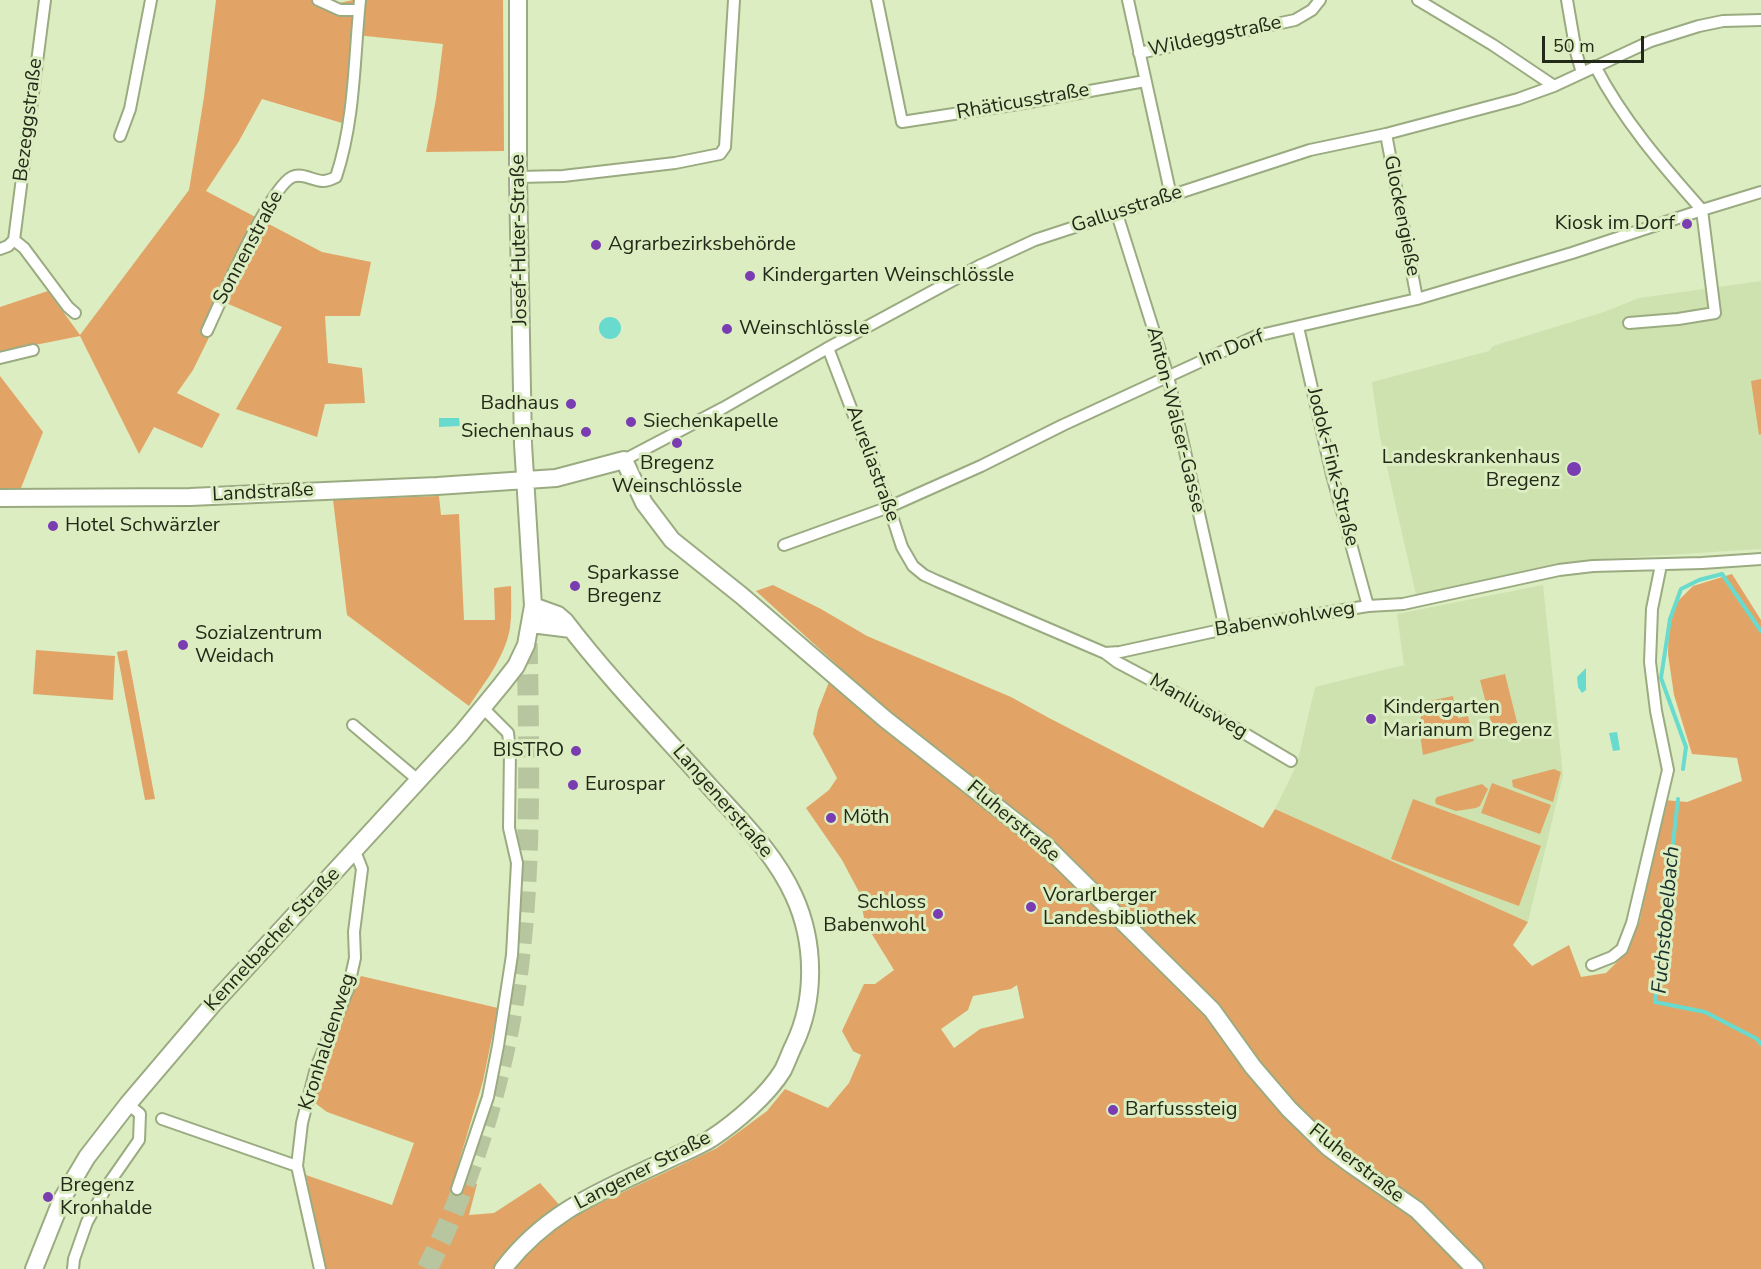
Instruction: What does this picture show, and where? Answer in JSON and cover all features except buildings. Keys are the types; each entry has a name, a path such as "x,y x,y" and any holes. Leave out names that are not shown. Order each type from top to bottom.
{"main road":[{"name":"Josef-Huter-Straße","path":"518,0 518,177 525,480"},
{"name":"Gallusstraße","path":"525,480 556,478 624,460"},
{"name":"Fluherstraße","path":"624,460 644,503 672,540 742,596 885,719 1044,844 1212,1010 1253,1066 1289,1109 1328,1147 1417,1210 1475,1269"},
{"name":"Landstraße","path":"0,498 190,497 428,487 525,480"},
{"path":"525,480 533,606 531,624 571,629"},
{"name":"Langenerstraße","path":"533,606 558,615 571,629 611,678 766,849 794,895 803,919 810,956 809,990 802,1026 782,1071"},
{"name":"Kennelbacher Straße","path":"34,1269 62,1199 87,1157 128,1104 213,1004 355,851 483,708 516,666 529,637 531,624"},
{"name":"Langener Straße","path":"503,1269 531,1236 549,1221 577,1204 710,1140 748,1112 782,1071"}],"street":[{"name":"Bezeggstraße","path":"14,240 45,0"},
{"path":"120,136 130,109 151,0"},
{"path":"318,0 340,10 359,5"},
{"path":"518,177 563,176 675,163 720,154 725,147 734,0"},
{"name":"Rhäticusstraße","path":"877,0 902,122 1145,81"},
{"path":"1128,0 1171,196"},
{"name":"Wildeggstraße","path":"1139,53 1295,20 1312,10 1320,0"},
{"path":"1418,0 1493,45 1554,86"},
{"path":"1567,0 1582,73"},
{"name":"Sonnenstraße","path":"207,331 265,210 283,184 292,177 300,176 325,182 336,177 344,152 355,73 359,5"},
{"name":"Gallusstraße","path":"624,460 1007,251 1035,240 1310,150 1386,134 1518,99 1554,86 1651,41 1699,26 1724,21 1761,20"},
{"path":"1595,66 1607,90 1646,145 1702,210 1715,313 1678,319 1629,322"},
{"name":"Glockengieße","path":"1386,134 1417,299"},
{"name":"Im Dorf","path":"784,545 889,507 1256,336 1417,299 1572,253 1761,192"},
{"name":"Anton-Walser-Gasse","path":"1117,214 1168,376 1225,629"},
{"path":"0,249 8,246 14,240 24,248 68,307 75,313"},
{"name":"Jodok-Fink-Straße","path":"1298,327 1332,475 1368,606"},
{"name":"Aureliastraße","path":"828,348 902,547 913,566 924,574 1105,653"},
{"path":"0,358 33,350"},
{"name":"Babenwohlweg","path":"1105,653 1120,652 1225,629 1368,606 1403,604 1559,570 1593,566 1661,565 1761,559"},
{"path":"1592,965 1612,957 1622,949 1632,923 1668,770 1656,711 1650,662 1652,609 1661,565"},
{"name":"Manliusweg","path":"1105,653 1291,761"},
{"path":"457,1190 488,1096 512,955 517,862 509,828 510,749 508,733 483,708"},
{"path":"353,725 418,780"},
{"name":"Kronhaldenweg","path":"320,1269 297,1166 302,1123 315,1068 348,989 355,958 354,932 362,869 355,851"},
{"path":"73,1269 74,1258 87,1222 106,1186 139,1140 140,1114 128,1104"},
{"path":"162,1119 297,1166"}],"shaded area":[{"path":"216,0 333,0 339,3 353,0 503,0 504,151 426,152 443,44 356,35 342,123 262,99 239,141 206,191 322,252 371,262 360,316 325,316 328,363 362,368 365,403 325,404 317,437 236,409 282,327 226,303 193,370 177,393 220,414 202,448 154,427 139,454 80,336 0,352 0,307 48,291 80,335 189,190"},
{"name":"Landeskrankenhaus Bregenz","path":"1761,281 1761,549 1587,560 1416,595 1379,432 1372,382 1489,351 1493,346 1604,312 1639,298"},
{"path":"0,376 43,432 21,488 0,488"},
{"path":"1761,379 1761,434 1759,435 1751,381"},
{"path":"439,496 441,515 459,514 464,620 495,620 494,588 511,586 510,628 504,649 494,669 469,706 347,615 333,500"},
{"path":"1732,574 1761,620 1761,1269 323,1269 306,1175 392,1205 414,1143 327,1112 311,1100 345,1004 361,976 498,1008 483,1081 455,1175 477,1184 469,1215 494,1213 540,1183 570,1217 717,1148 767,1111 785,1089 828,1108 849,1083 861,1055 853,1051 842,1031 864,984 875,984 894,970 865,923 859,892 842,860 806,808 829,790 837,778 813,734 818,710 836,664 756,591 773,585 867,636 1011,697 1263,828 1275,809 1528,922 1513,945 1532,966 1569,945 1581,977 1606,973 1624,955 1640,920 1664,800 1687,802 1742,781 1737,758 1692,754 1674,695 1668,654 1669,618 1679,600 1693,586","holes":["1017,985 1024,1018 980,1029 954,1048 941,1029 968,1010 973,996 1011,989"]},
{"path":"1543,585 1563,775 1528,922 1275,809 1297,764 1315,687 1404,665 1397,614"},
{"path":"36,650 115,656 113,700 33,694"},
{"path":"127,650 155,799 145,800 117,652"},
{"path":"1505,674 1518,726 1528,724 1530,732 1508,738 1507,735 1495,738 1480,680"},
{"path":"1453,696 1458,718 1468,716 1474,741 1423,755 1419,727 1424,702"},
{"path":"1554,769 1561,772 1553,802 1513,787 1512,780"},
{"path":"1492,783 1551,805 1540,834 1481,813"},
{"path":"1482,784 1488,789 1480,806 1476,808 1456,811 1436,804 1437,797"},
{"path":"1413,799 1541,846 1519,906 1391,859"}],"water":[{"path":"610,317 618,320 621,328 618,336 610,339 602,336 599,328 602,320"},
{"path":"439,418 459,418 460,426 439,427"},
{"path":"1586,668 1586,690 1582,693 1578,687 1577,677"},
{"path":"1617,732 1620,750 1613,751 1609,733"}],"waterway":[{"name":"Fuchstobelbach","path":"1683,769 1686,747 1661,678 1670,619 1681,589 1699,580 1722,574 1761,631"},
{"name":"Fuchstobelbach","path":"1678,799 1655,1002 1705,1012 1757,1039 1761,1044"}],"tunnel":[{"path":"427,1269 468,1176 479,1143 498,1078 512,1011 519,964 527,870 529,775 527,634"}],"place":[{"name":"Kiosk im Dorf","path":"1687,224"},
{"name":"Agrarbezirksbehörde","path":"596,245"},
{"name":"Kindergarten Weinschlössle","path":"750,276"},
{"name":"Weinschlössle","path":"727,329"},
{"name":"Badhaus","path":"571,404"},
{"name":"Siechenkapelle","path":"631,422"},
{"name":"Siechenhaus","path":"586,432"},
{"name":"Bregenz Weinschlössle","path":"677,443"},
{"name":"Landeskrankenhaus Bregenz","path":"1574,469"},
{"name":"Hotel Schwärzler","path":"53,526"},
{"name":"Sparkasse Bregenz","path":"575,586"},
{"name":"Sozialzentrum Weidach","path":"183,645"},
{"name":"Kindergarten Marianum Bregenz","path":"1371,719"},
{"name":"BISTRO","path":"576,751"},
{"name":"Eurospar","path":"573,785"},
{"name":"Möth","path":"831,818"},
{"name":"Vorarlberger Landesbibliothek","path":"1031,907"},
{"name":"Schloss Babenwohl","path":"938,914"},
{"name":"Barfusssteig","path":"1113,1110"},
{"name":"Bregenz Kronhalde","path":"48,1197"}]}
